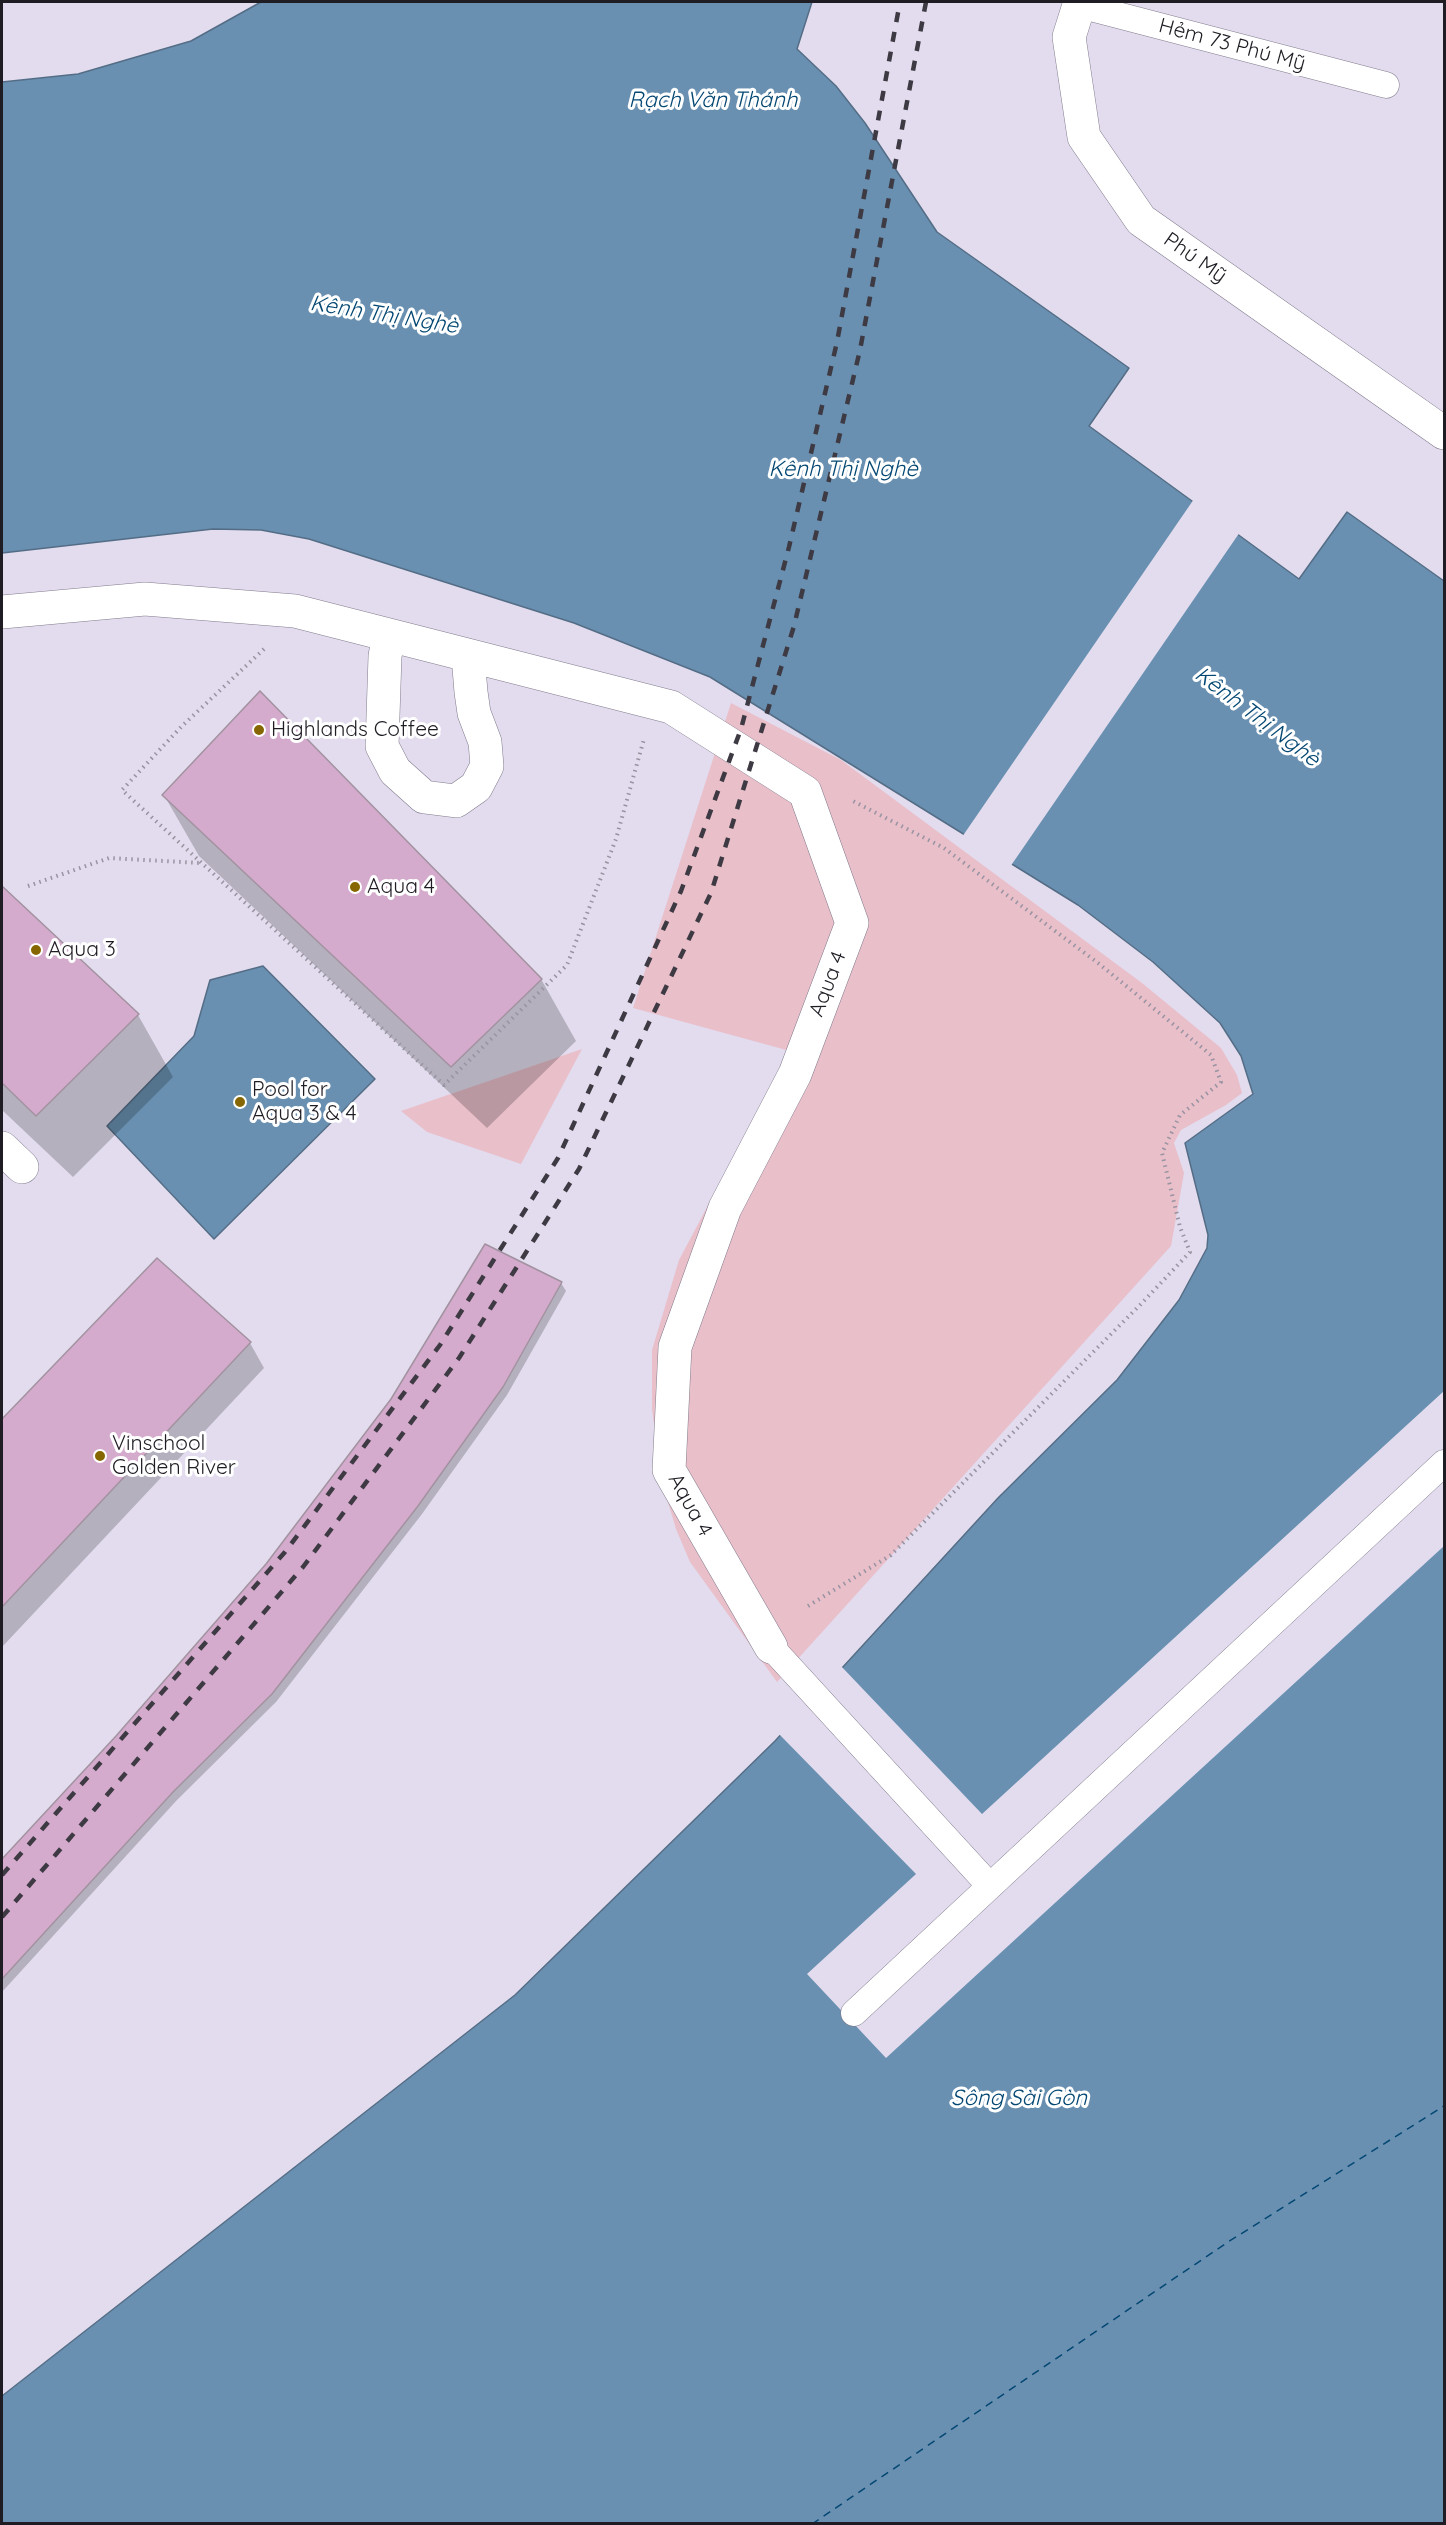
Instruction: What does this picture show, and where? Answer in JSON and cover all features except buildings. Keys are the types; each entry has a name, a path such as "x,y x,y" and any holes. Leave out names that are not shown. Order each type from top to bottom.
{"street":[{"name":"Phú Mỹ","path":"1079,3 1069,37 1084,137 1141,220 1444,433"},
{"name":"Aqua 4","path":"2,612 145,599 295,611 670,707 805,792 852,923 795,1074 725,1208 675,1347 669,1470 771,1647"},
{"path":"389,635 384,676 382,746 396,771 424,797 456,801 476,788 487,766 485,742 474,713 468,656"}],"lane":[{"name":"Hẻm 73 Phú Mỹ","path":"1079,3 1386,85"},
{"path":"854,2013 1444,1463"},
{"name":"Aqua 4","path":"771,1647 990,1886"}],"path":[{"path":"267,646 180,727 122,790 444,1085 567,965 616,839 645,736"},
{"path":"808,1606 891,1555 1190,1252 1180,1227 1162,1153 1180,1115 1221,1082 1210,1055 1088,956 944,848 847,798"},
{"path":"28,886 109,858 201,863"}],"shaded area":[{"path":"731,703 841,760 1142,983 1221,1048 1237,1075 1242,1093 1226,1105 1181,1130 1174,1143 1184,1173 1171,1246 777,1682 690,1562 676,1529 662,1482 652,1409 652,1350 679,1260 790,1051 633,1008"},
{"path":"582,1049 521,1164 427,1132 401,1111"}],"water":[{"path":"261,2 812,2 797,49 836,86 865,123 937,232 1129,368 1089,426 1299,579 1347,512 1444,581 1444,2523 2,2524 2,2396 515,1995 775,1741 998,1498 1117,1380 1179,1300 1207,1248 1208,1235 1185,1143 1253,1094 1241,1056 1220,1023 1153,962 1078,905 710,677 574,623 309,539 261,530 213,529 2,553 2,82 78,74 191,41"},
{"name":"Pool for Aqua 3 & 4","path":"263,966 375,1079 214,1239 107,1126 194,1036 210,980"}],"pier":[{"path":"1194,499 1240,532 1010,867 962,837"},
{"path":"1444,1391 1444,1546 886,2058 807,1974 916,1874 778,1733 840,1665 982,1814"}],"ferry route":[{"path":"812,2524 1228,2242 1444,2106"}],"railway":[{"path":"2,1875 285,1552 440,1345 558,1158 681,891 741,729 789,547 837,342 900,2"},
{"path":"2,1917 303,1567 459,1358 579,1169 711,893 794,626 860,350 926,2"}],"place":[{"name":"Highlands Coffee","path":"259,730"},
{"name":"Aqua 4","path":"355,887"},
{"name":"Aqua 3","path":"36,950"},
{"name":"Pool for Aqua 3 & 4","path":"240,1102"},
{"name":"Vinschool Golden River","path":"100,1456"}],"water label":[{"name":"Rạch Văn Thánh","path":"713,100"},
{"name":"Kênh Thị Nghè","path":"384,315"},
{"name":"Kênh Thị Nghè","path":"843,469"},
{"name":"Kênh Thị Nghè","path":"1257,717"},
{"name":"Sông Sài Gòn","path":"1019,2098"}]}
